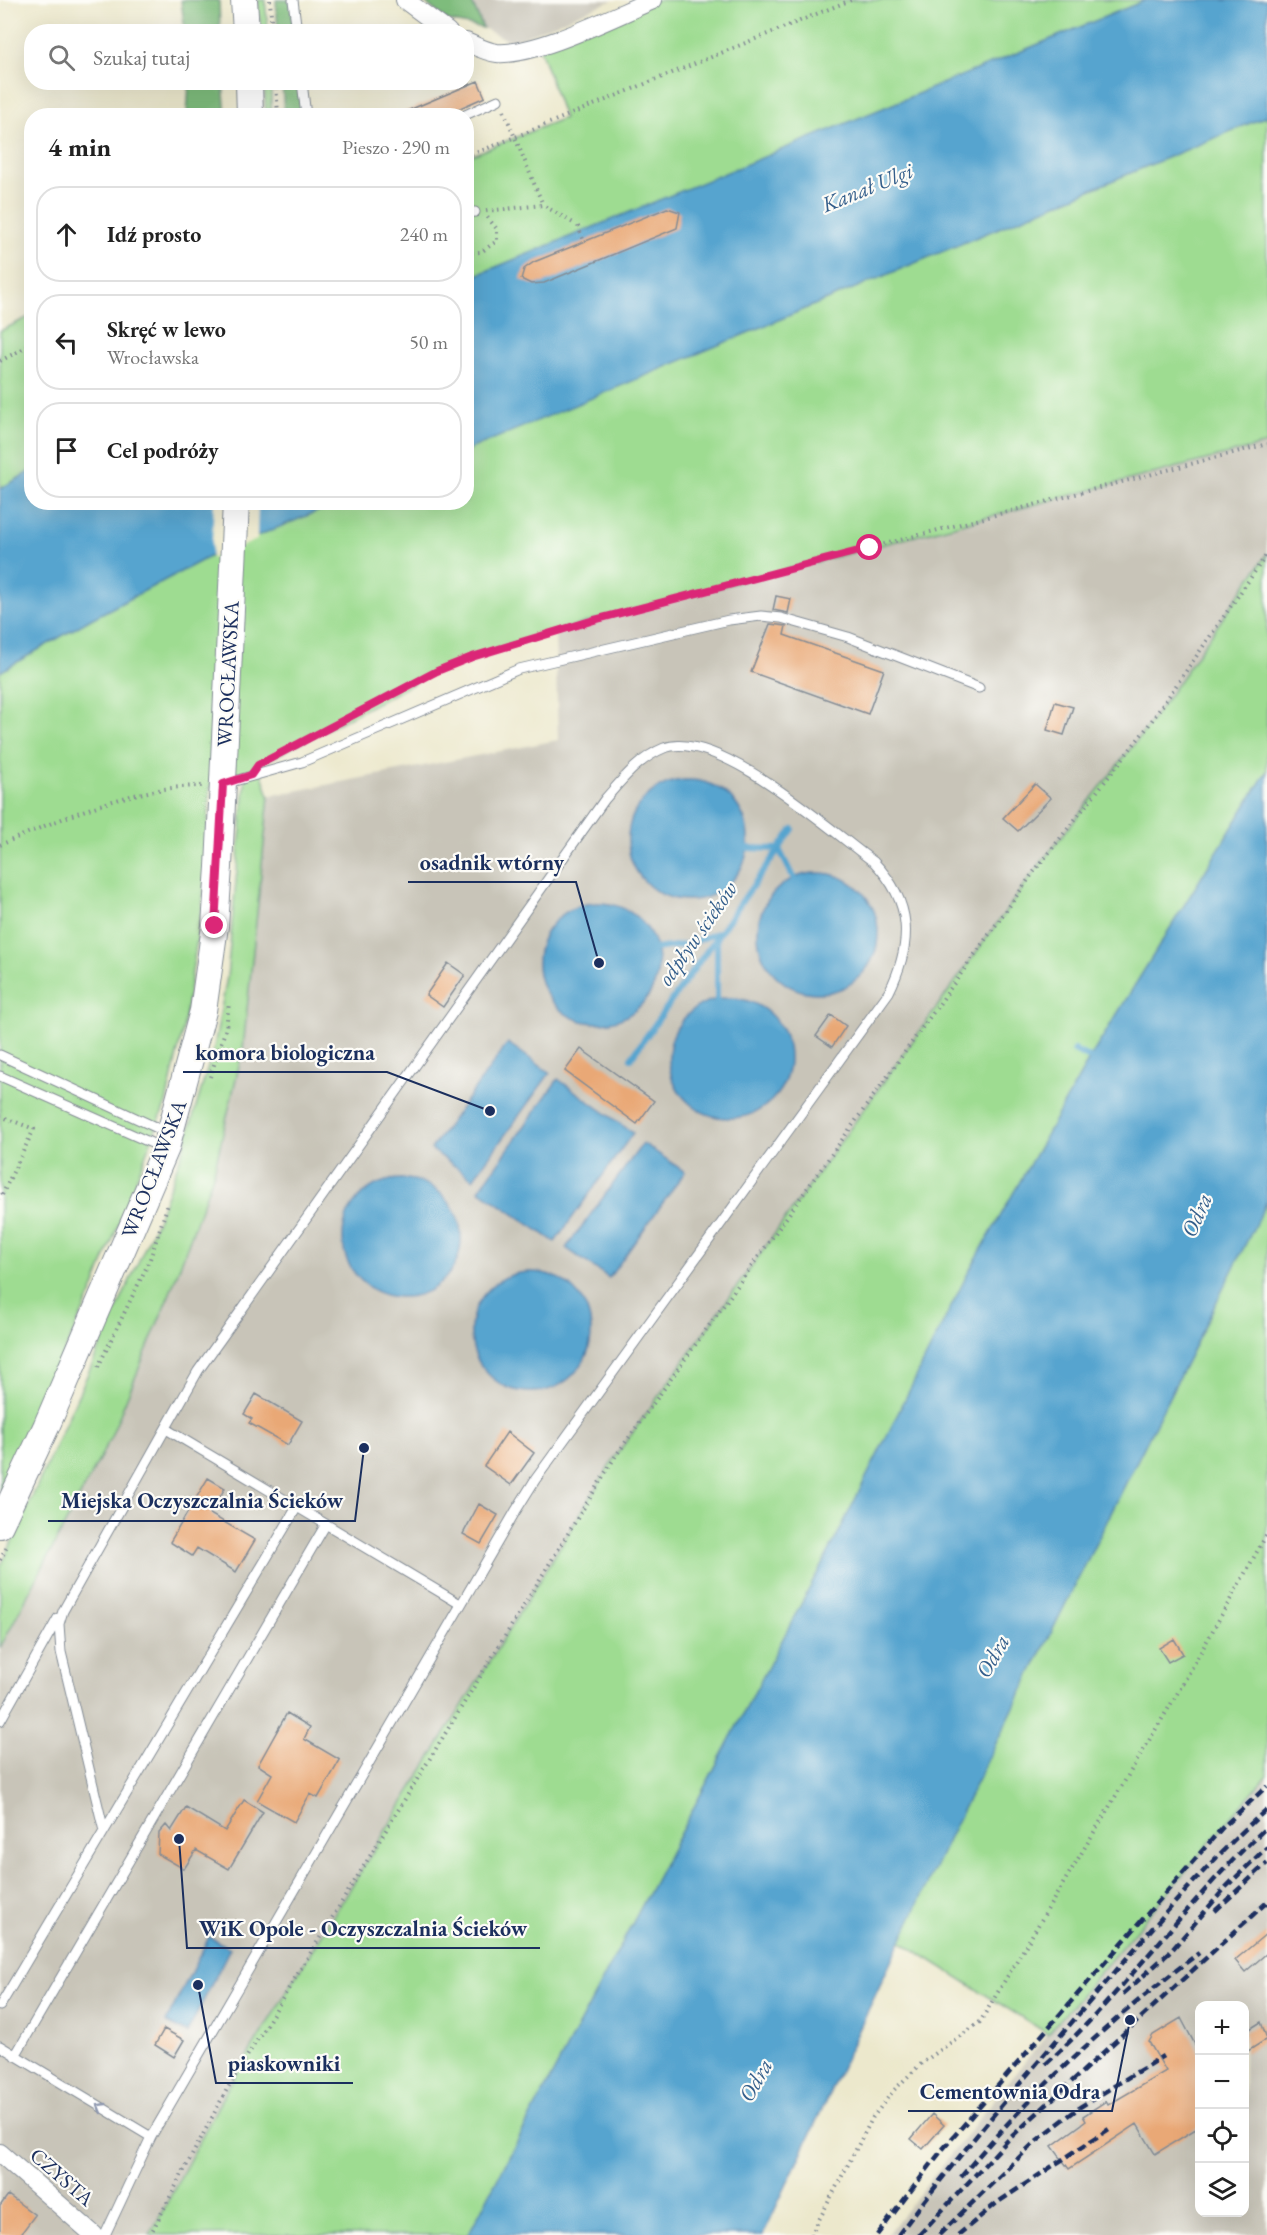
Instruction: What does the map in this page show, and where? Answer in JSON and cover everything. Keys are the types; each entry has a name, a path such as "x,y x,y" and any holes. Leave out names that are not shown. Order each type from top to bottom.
{"main road":[{"path":"244,0 246,24"},
{"path":"249,90 250,108"},
{"name":"WROCŁAWSKA","path":"0,1525 46,1426 168,1142 203,1011 215,926 217,785 235,510"}],"street":[{"path":"405,0 437,24"},
{"path":"474,45 495,53 539,46 653,0"},
{"name":"CZYSTA","path":"0,2153 94,2235"}],"lane":[{"path":"293,0 296,24"},
{"path":"303,90 305,108"},
{"path":"474,111 498,100"},
{"path":"217,785 302,762 519,669 750,617 781,618 848,637 979,688"},
{"path":"0,1721 198,1371 605,799 632,769 665,748 684,746 704,749 741,765 874,862 887,876 903,905 905,919 904,953 889,992 535,1479 460,1604 152,2137 105,2235"},
{"path":"0,1054 168,1142"},
{"path":"0,1076 168,1142"},
{"path":"166,1429 460,1604"},
{"path":"0,2006 297,1507"},
{"path":"15,2056 326,1524"},
{"path":"63,1611 59,1624 61,1652 104,1831"},
{"path":"0,2046 152,2137"}],"path":[{"path":"270,0 272,24"},
{"path":"474,154 851,0"},
{"path":"276,90 278,108"},
{"path":"498,100 543,205"},
{"path":"474,213 543,205 577,225 584,242"},
{"path":"474,214 489,218 497,229 497,241 481,252 474,252"},
{"path":"0,360 24,348"},
{"path":"288,750 437,671 472,657 594,620 1267,444"},
{"path":"150,2235 227,2089 615,1457 1033,873 1146,729 1267,554"},
{"path":"0,845 87,811 148,792 184,786 217,785"},
{"path":"0,1116 34,1129 0,1199"},
{"path":"811,2235 847,2162 880,2108 922,2063 980,2022 1180,1689 1267,1534"}],"shaded area":[{"path":"471,0 613,0 511,42 483,28"},
{"path":"1267,444 1267,554 1146,729 1033,873 227,2089 150,2235 0,2235 0,1648 110,1439 172,1288 213,1176 243,1049 269,796 558,740 555,631"},
{"path":"1267,1775 1267,2235 887,2235 1025,2061"}],"green space":[{"path":"181,0 219,0 220,24 184,24"},
{"path":"258,0 265,0 267,24 260,24"},
{"path":"276,0 290,0 293,24 278,24"},
{"path":"422,0 471,0 483,28 474,26 474,24 448,21"},
{"path":"653,0 1146,0 474,276 474,154 564,118 539,46"},
{"path":"189,90 224,90 225,108 187,108"},
{"path":"264,90 271,90 271,108 266,108"},
{"path":"282,90 300,90 302,108 284,108"},
{"path":"1267,116 1267,444 594,620 472,657 437,671 259,765 269,796 243,1049 213,1176 172,1288 110,1439 0,1648 0,1568 159,1216 183,1150 214,1047 227,977 246,774 210,786 203,900 184,1024 166,1103 92,1292 0,1491 0,672 91,619 218,552 321,510 474,510 474,447"},
{"path":"24,319 24,475 0,489 0,331"},
{"path":"1267,554 1267,771 1090,1058 967,1275 834,1542 468,2235 150,2235 227,2089 615,1457 1033,873 1146,729"},
{"path":"1267,1201 1267,1775 1048,2034 900,1941 955,1825"}],"water":[{"name":"Kanał Ulgi","path":"1146,0 1267,0 1267,116 474,447 474,276"},
{"path":"24,475 24,510 321,510 218,552 91,619 0,672 0,489"},
{"name":"Odra","path":"1267,771 1267,1201 955,1825 763,2235 468,2235 834,1542 967,1275 1090,1058"},
{"path":"688,780 711,785 730,798 743,817 748,840 743,863 730,882 711,895 688,900 665,895 646,882 633,863 628,840 633,817 646,798 665,785"},
{"path":"818,873 841,878 860,891 873,910 878,933 873,956 860,975 841,988 818,993 795,988 776,975 763,956 758,933 763,910 776,891 795,878"},
{"path":"598,903 621,908 640,921 653,940 658,963 653,986 640,1005 621,1018 598,1023 575,1018 556,1005 543,986 538,963 543,940 556,921 575,908"},
{"path":"729,998 752,1003 771,1016 784,1035 789,1058 784,1081 771,1100 752,1113 729,1118 706,1113 687,1100 674,1081 669,1058 674,1035 687,1016 706,1003"},
{"path":"508,1043 550,1073 473,1179 431,1149"},
{"path":"558,1079 633,1133 555,1242 479,1190"},
{"path":"643,1143 685,1172 609,1278 566,1248"},
{"path":"402,1179 425,1183 444,1196 457,1215 461,1238 457,1261 444,1280 425,1293 402,1297 379,1293 360,1280 347,1261 343,1238 347,1215 360,1196 379,1183"},
{"path":"531,1272 554,1277 573,1290 586,1309 591,1332 586,1355 573,1374 554,1387 531,1392 508,1387 489,1374 476,1355 471,1332 476,1309 489,1290 508,1277"},
{"path":"209,1937 230,1948 187,2033 166,2022"}],"pier":[{"path":"214,510 258,510 257,540 211,559"}],"building":[{"path":"478,81 485,97 460,108 414,108 457,90 474,90 474,83"},
{"path":"667,208 680,212 677,228 544,283 531,284 521,279 524,269 534,262"},
{"path":"776,596 791,599 788,613 773,610"},
{"path":"770,624 786,626 784,635 884,670 868,714 751,672"},
{"path":"1055,702 1073,707 1064,735 1047,730"},
{"path":"1035,784 1051,798 1018,831 1003,818"},
{"path":"448,963 465,975 443,1007 426,995"},
{"path":"831,1015 846,1026 832,1047 816,1036"},
{"path":"581,1049 654,1101 637,1124 565,1071"},
{"path":"256,1394 302,1421 288,1445 249,1423 252,1419 244,1414"},
{"path":"507,1432 534,1453 511,1485 484,1466"},
{"path":"208,1478 225,1488 210,1514 255,1540 236,1572 197,1548 192,1556 170,1542"},
{"path":"479,1504 498,1515 481,1544 463,1534"},
{"path":"1174,1639 1183,1654 1168,1662 1159,1648"},
{"path":"287,1713 310,1727 304,1739 340,1760 318,1798 310,1794 294,1822 257,1801 272,1774 258,1765"},
{"path":"244,1800 263,1812 229,1869 196,1850 184,1869 158,1854 159,1833 166,1825 171,1831 186,1807 225,1831"},
{"path":"1267,1933 1267,1953 1245,1972 1235,1960"},
{"path":"1181,2018 1195,2045 1195,2129 1155,2154 1137,2124 1069,2169 1052,2146 1086,2121 1083,2116 1106,2101 1108,2105 1166,2071 1149,2042 1153,2035"},
{"path":"1261,2022 1267,2039 1249,2050 1249,2030"},
{"path":"164,2029 184,2040 174,2057 155,2045"},
{"path":"932,2114 944,2125 923,2149 911,2139"},
{"path":"8,2195 35,2215 20,2235 0,2235 0,2206"}],"waterway":[{"name":"odpływ ścieków","path":"631,1058 793,829"},
{"name":"odpływ ścieków","path":"747,848 779,849 794,879"},
{"path":"656,949 689,944 719,932"},
{"path":"717,937 717,1000"},
{"name":"odpływ ścieków","path":"1074,1050 1090,1058"}],"railway":[{"path":"877,2235 942,2150 1222,1828 1267,1786"},
{"path":"898,2235 996,2112 1158,1921 1222,1852 1267,1809"},
{"path":"1046,2064 1103,2006 1210,1885 1267,1827"},
{"path":"1123,1994 1171,1951 1226,1887 1267,1847"},
{"path":"1215,1911 1267,1863"},
{"path":"919,2235 1008,2140 1267,1902"},
{"path":"961,2177 1015,2116 1073,2058 1199,1953"},
{"path":"939,2235 1036,2141 1080,2107 1163,2056"},
{"path":"958,2235 998,2202 1109,2129"}],"place":[{"name":"osadnik wtórny","path":"599,963"},
{"name":"komora biologiczna","path":"490,1111"},
{"name":"Miejska Oczyszczalnia Ścieków","path":"364,1448"},
{"name":"WiK Opole - Oczyszczalnia Ścieków","path":"179,1839"},
{"name":"piaskowniki","path":"198,1985"},
{"name":"Cementownia Odra","path":"1130,2020"}],"route":[{"path":"215,926 223,784 251,775 258,765 437,671 472,657 594,620 870,548"}]}
